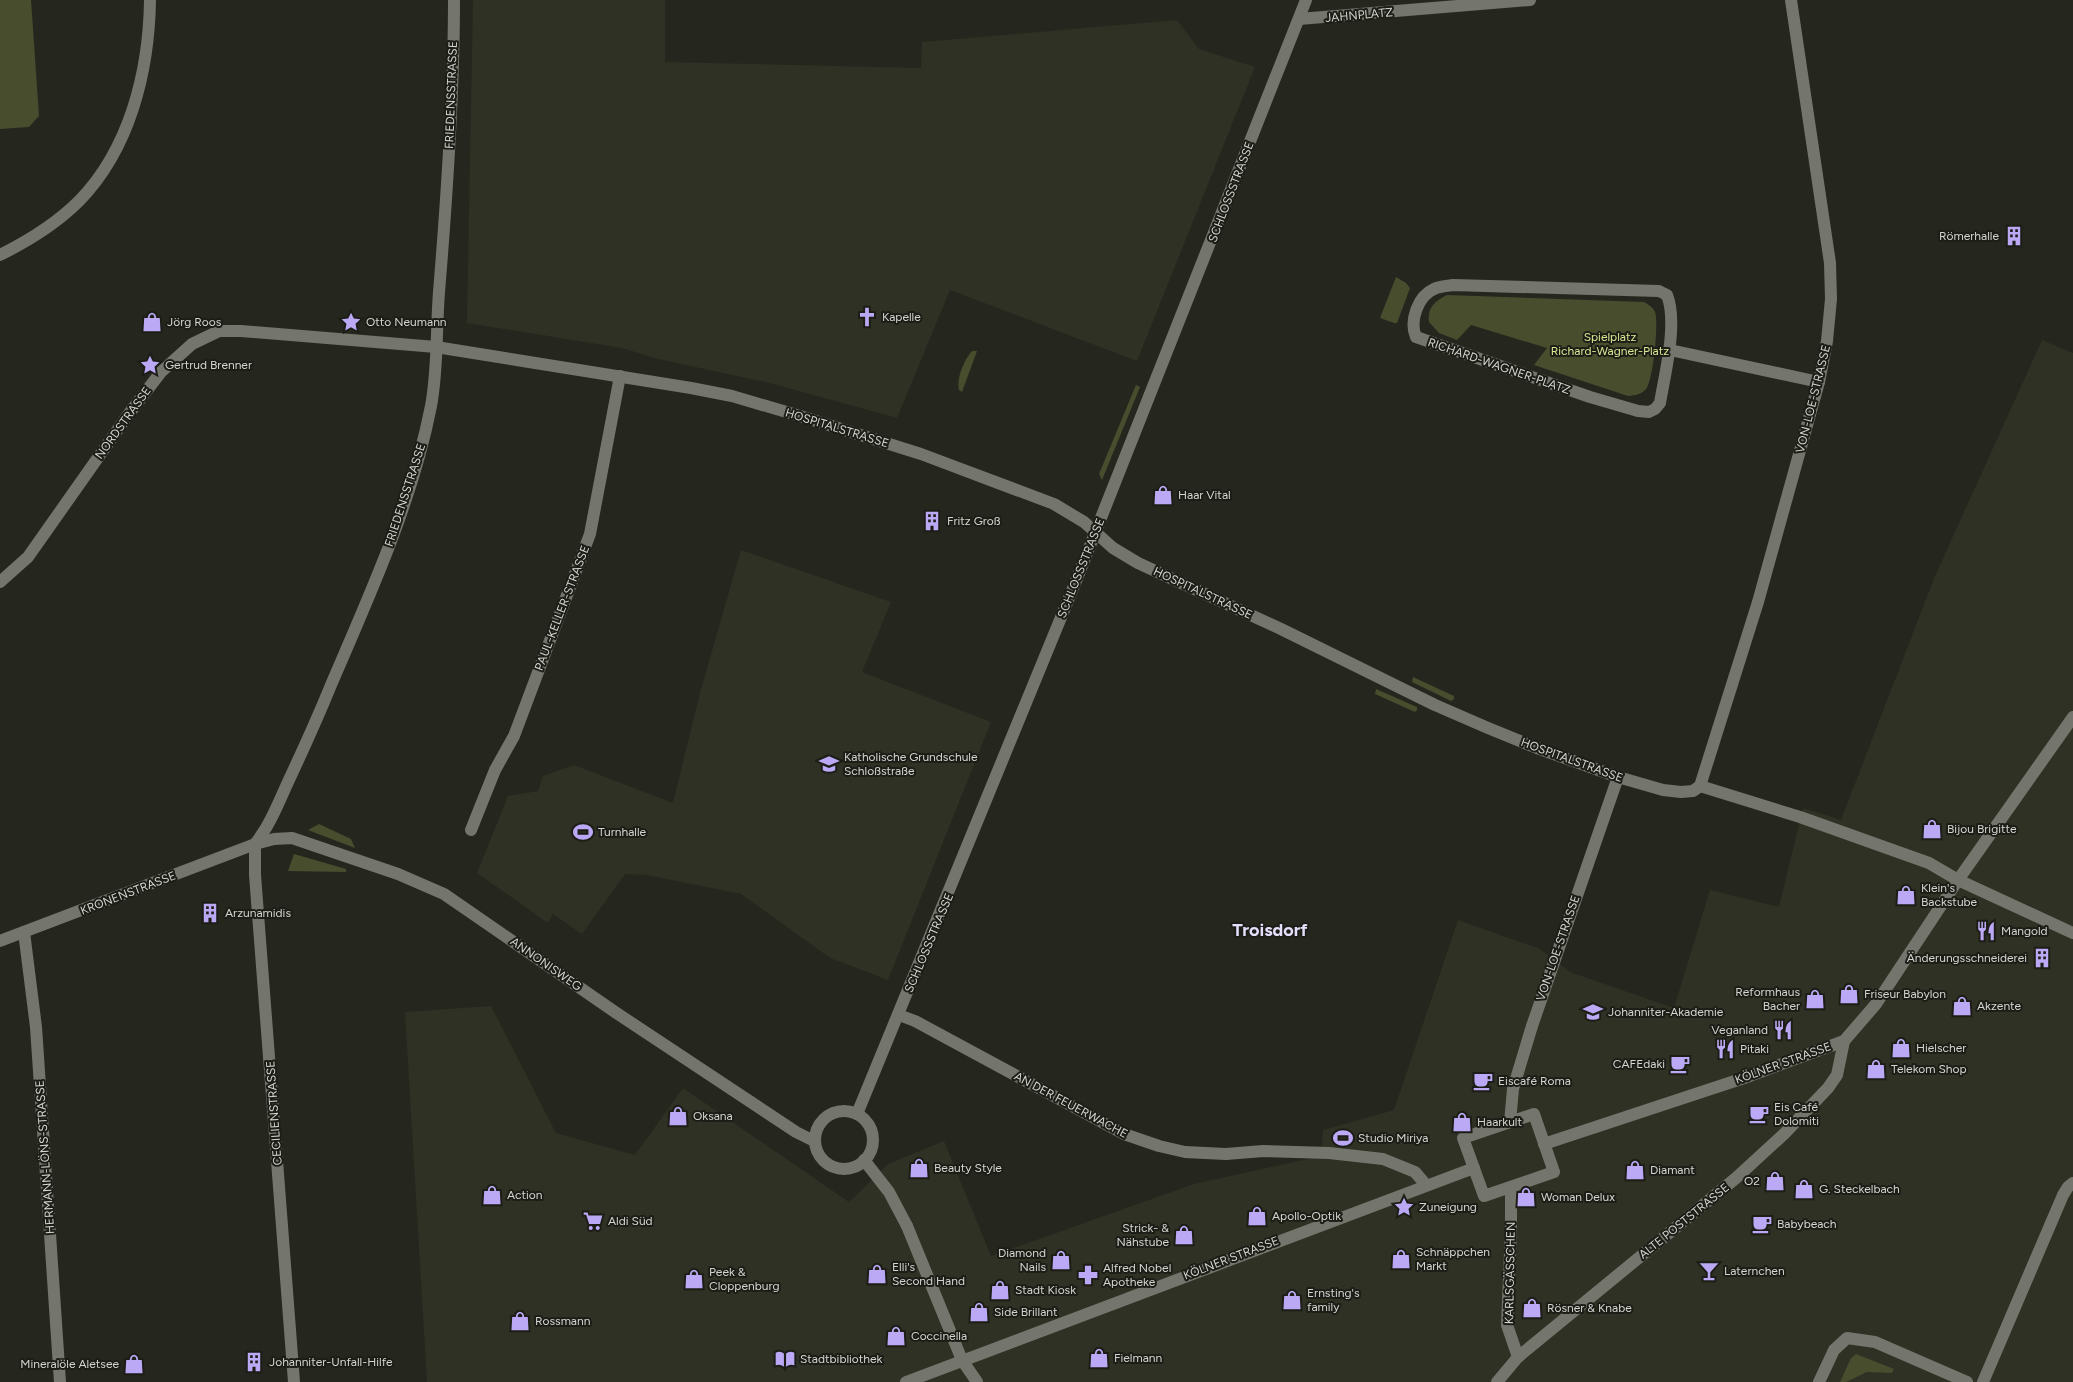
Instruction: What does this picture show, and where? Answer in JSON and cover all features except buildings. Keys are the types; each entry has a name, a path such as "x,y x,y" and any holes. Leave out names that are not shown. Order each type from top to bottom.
{"street":[{"path":"0,255 43,230 67,212 90,188 114,150 137,97 145,66 150,27 150,0"},
{"name":"FRIEDENSSTRASSE","path":"255,844 266,831 308,740 362,613 402,511 418,462 431,404 436,367 449,154 454,0"},
{"path":"1298,19 1306,0"},
{"name":"JAHNPLATZ","path":"1298,19 1530,0"},
{"name":"VON-LOE-STRASSE","path":"1700,786 1758,602 1819,382 1827,340 1831,299 1830,263 1791,0"},
{"name":"SCHLOSSSTRASSE","path":"857,1114 1095,533 1298,19"},
{"name":"RICHARD-WAGNER-PLATZ","path":"1453,285 1659,291 1667,295 1671,304 1670,350 1660,403 1649,412 1638,411 1590,397 1416,337 1413,324 1417,309 1428,293 1434,289 1453,285"},
{"name":"NORDSTRASSE","path":"0,582 28,557 128,415 161,372 192,344 219,332 241,331 436,347"},
{"name":"HOSPITALSTRASSE","path":"436,347 732,396 921,454 1054,504 1084,522 1113,548 1138,563 1281,628 1435,705 1537,748 1618,777 1662,790 1693,791 1700,786"},
{"path":"1670,350 1819,382"},
{"name":"PAUL-KELLER-STRASSE","path":"471,830 495,770 514,736 590,534 620,376"},
{"name":"KÖLNER STRASSE","path":"1544,1144 1744,1078 1844,1041 1876,1004 1958,880 2073,717"},
{"name":"VON-LOE-STRASSE","path":"1510,1122 1513,1089 1532,1026 1618,777"},
{"path":"1700,786 1864,838 1929,863 1958,880 2073,933"},
{"name":"ANNONISWEG","path":"255,844 274,839 292,838 398,874 444,894 615,1012 796,1132 814,1141"},
{"name":"KRONENSTRASSE","path":"0,941 255,844"},
{"name":"CECILIENSTRASSE","path":"255,844 255,875 294,1382"},
{"name":"HERMANN-LÖNS-STRASSE","path":"24,932 36,1027 60,1382"},
{"name":"AN DER FEUERWACHE","path":"899,1015 915,1021 1124,1134 1159,1146 1185,1152 1226,1154 1263,1151 1330,1153 1383,1159 1416,1172 1426,1185"},
{"name":"ALTE POSTSTRASSE","path":"1497,1382 1518,1357 1736,1178 1784,1134 1828,1088 1837,1074 1844,1041"},
{"path":"845,1111 857,1114 865,1120 871,1130 873,1140 870,1151 857,1166 848,1169 829,1165 821,1159 816,1151 814,1141 817,1129 826,1116 833,1113 845,1111"},
{"path":"1534,1114 1544,1144 1554,1172 1484,1196 1463,1138 1534,1114"},
{"path":"864,1160 889,1192 907,1226 962,1360 977,1382"},
{"name":"KÖLNER STRASSE","path":"906,1382 1474,1168"},
{"path":"1983,1382 2063,1195 2073,1183"},
{"name":"KARLSGÄSSCHEN","path":"1511,1187 1507,1326 1518,1357"},
{"path":"1820,1382 1834,1350 1847,1338 1875,1342 1967,1382"}],"shaded area":[{"path":"473,0 665,0 665,62 921,68 922,42 1177,20 1199,49 1255,67 1137,361 950,290 897,418 770,383 658,359 622,348 467,323"},
{"path":"2042,340 2073,353 2073,1382 427,1382 405,1012 491,1006 556,1133 635,1155 683,1088 849,1202 888,1164 944,1141 991,1256 1194,1184 1321,1156 1323,1130 1394,1110 1458,920 1540,949 1570,972 1674,1008 1710,890 1779,907 1803,808 1841,820 1935,576"},
{"name":"Katholische Grundschule Schloßstraße","path":"741,550 891,602 862,672 991,722 888,980 830,958 741,894 647,875 625,874 582,934 553,914 548,923 477,873 508,796 538,791 543,776 574,765 673,803 700,693"}],"green space":[{"path":"0,0 31,0 39,116 29,127 0,129"},
{"path":"1396,277 1410,288 1397,323 1394,323 1380,318"},
{"name":"Spielplatz Richard-Wagner-Platz","path":"1447,295 1644,302 1651,306 1656,318 1655,351 1649,384 1642,392 1628,396 1534,365 1547,348 1471,325 1457,340 1439,333 1429,322 1429,313 1436,302"},
{"path":"972,351 977,351 962,392 958,386 960,375"},
{"path":"1136,385 1140,387 1102,480 1099,474"},
{"path":"1413,677 1454,696 1454,699 1451,701 1412,682"},
{"path":"1376,689 1417,707 1417,710 1415,712 1375,694"},
{"path":"319,824 351,839 355,848 308,830"},
{"path":"294,854 346,869 346,872 288,871"},
{"path":"1856,1354 1894,1369 1892,1373 1867,1372 1846,1382 1840,1382 1851,1358"}],"place":[{"name":"Römerhalle","path":"2014,236"},
{"name":"Kapelle","path":"867,317"},
{"name":"Jörg Roos","path":"152,322"},
{"name":"Otto Neumann","path":"351,322"},
{"name":"Gertrud Brenner","path":"150,365"},
{"name":"Haar Vital","path":"1163,495"},
{"name":"Fritz Groß","path":"932,521"},
{"name":"Katholische Grundschule Schloßstraße","path":"829,764"},
{"name":"Bijou Brigitte","path":"1932,829"},
{"name":"Turnhalle","path":"583,832"},
{"name":"Klein's Backstube","path":"1906,895"},
{"name":"Arzunamidis","path":"210,913"},
{"name":"Mangold","path":"1986,931"},
{"name":"Änderungsschneiderei","path":"2042,958"},
{"name":"Friseur Babylon","path":"1849,994"},
{"name":"Reformhaus Bacher","path":"1815,999"},
{"name":"Akzente","path":"1962,1006"},
{"name":"Johanniter-Akademie","path":"1593,1012"},
{"name":"Veganland","path":"1783,1030"},
{"name":"Hielscher","path":"1901,1048"},
{"name":"Pitaki","path":"1725,1049"},
{"name":"CAFEdaki","path":"1680,1064"},
{"name":"Telekom Shop","path":"1876,1069"},
{"name":"Eiscafé Roma","path":"1483,1081"},
{"name":"Eis Café Dolomiti","path":"1759,1114"},
{"name":"Oksana","path":"678,1116"},
{"name":"Haarkult","path":"1462,1122"},
{"name":"Studio Miriya","path":"1343,1138"},
{"name":"Beauty Style","path":"919,1168"},
{"name":"Diamant","path":"1635,1170"},
{"name":"O2","path":"1775,1181"},
{"name":"G. Steckelbach","path":"1804,1189"},
{"name":"Action","path":"492,1195"},
{"name":"Woman Delux","path":"1526,1197"},
{"name":"Zuneigung","path":"1404,1207"},
{"name":"Apollo-Optik","path":"1257,1216"},
{"name":"Aldi Süd","path":"593,1221"},
{"name":"Babybeach","path":"1762,1224"},
{"name":"Strick- & Nähstube","path":"1184,1235"},
{"name":"Schnäppchen Markt","path":"1401,1259"},
{"name":"Diamond Nails","path":"1061,1260"},
{"name":"Laternchen","path":"1709,1271"},
{"name":"Elli's Second Hand","path":"877,1274"},
{"name":"Alfred Nobel Apotheke","path":"1088,1275"},
{"name":"Peek & Cloppenburg","path":"694,1279"},
{"name":"Stadt Kiosk","path":"1000,1290"},
{"name":"Ernsting's family","path":"1292,1300"},
{"name":"Rösner & Knabe","path":"1532,1308"},
{"name":"Side Brillant","path":"979,1312"},
{"name":"Rossmann","path":"520,1321"},
{"name":"Coccinella","path":"896,1336"},
{"name":"Fielmann","path":"1099,1358"},
{"name":"Stadtbibliothek","path":"785,1359"},
{"name":"Johanniter-Unfall-Hilfe","path":"254,1362"},
{"name":"Mineralöle Aletsee","path":"134,1364"}],"district":[{"name":"Troisdorf","path":"1270,930"}]}
